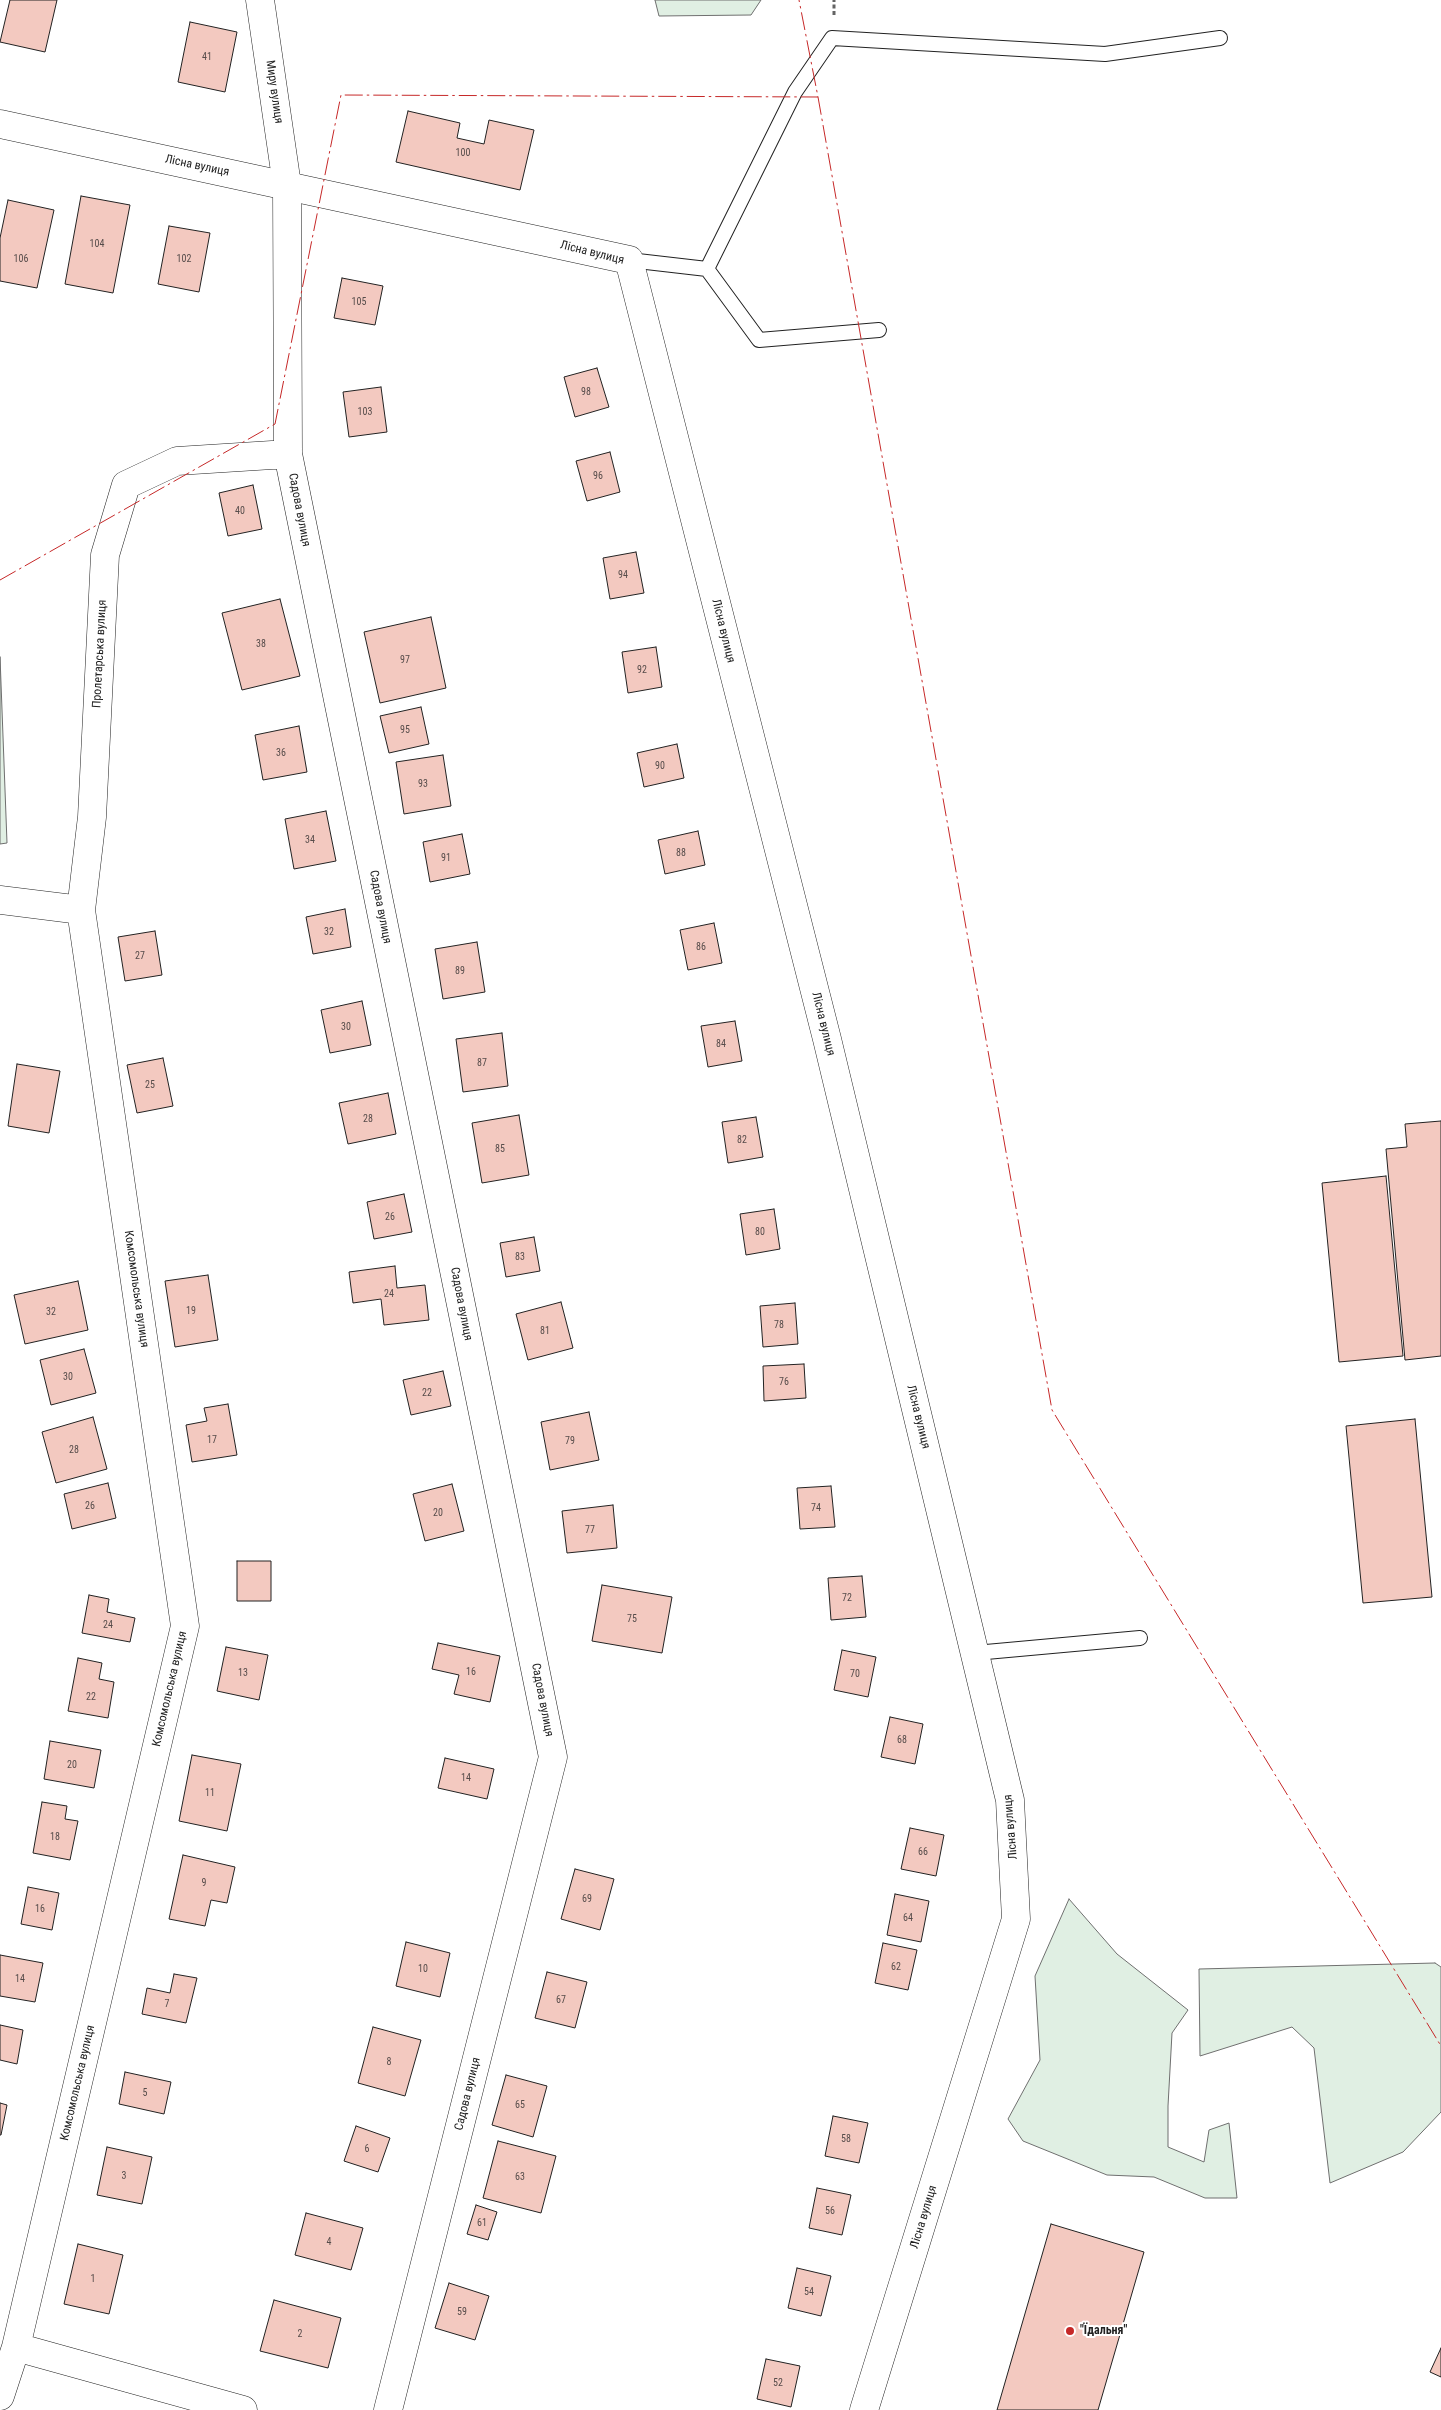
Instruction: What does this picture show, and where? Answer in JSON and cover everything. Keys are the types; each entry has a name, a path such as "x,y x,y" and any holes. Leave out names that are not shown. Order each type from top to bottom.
{"street":[{"name":"Миру вулиця","path":"260,0 287,185"},
{"name":"Лісна вулиця","path":"0,124 629,260 827,1038 1010,1800 1016,1919 864,2410"},
{"name":"Садова вулиця","path":"287,185 288,454 553,1757 388,2410"},
{"name":"Пролетарська вулиця","path":"81,910 92,817 105,556 126,485 177,461 288,454"},
{"path":"0,900 81,910"},
{"name":"Комсомольська вулиця","path":"0,2396 16,2347 185,1626 81,910"},
{"path":"16,2347 243,2410"}],"lane":[{"path":"707,269 795,92 832,38 1105,54 1220,38"},
{"path":"629,260 707,269 758,340 879,330"},
{"path":"975,1653 1140,1638"}],"green space":[{"path":"655,0 761,0 751,15 659,16"},
{"path":"0,657 7,843 0,844"},
{"path":"1069,1899 1117,1954 1188,2010 1172,2033 1168,2147 1204,2162 1209,2130 1229,2123 1237,2198 1205,2198 1154,2177 1107,2175 1023,2141 1008,2119 1040,2060 1035,1976"},
{"path":"1435,1963 1441,1967 1441,2112 1403,2152 1330,2183 1314,2048 1292,2027 1200,2056 1199,1969"}],"building":[{"path":"10,0 57,0 45,52 0,42"},
{"path":"190,22 237,32 225,92 178,82"},
{"path":"408,111 460,123 457,138 484,144 489,120 534,130 520,190 396,162"},
{"path":"81,196 130,205 113,293 65,284"},
{"path":"8,200 54,210 37,288 0,281 0,238"},
{"path":"169,226 210,233 199,292 158,284"},
{"path":"342,278 383,286 375,325 334,318"},
{"path":"597,368 609,407 575,417 564,377"},
{"path":"381,387 387,432 349,437 343,392"},
{"path":"610,452 620,492 587,501 576,461"},
{"path":"253,485 262,529 228,536 219,493"},
{"path":"636,552 644,593 610,599 603,558"},
{"path":"280,599 300,676 242,690 222,613"},
{"path":"431,617 446,688 380,703 364,632"},
{"path":"656,647 662,687 628,693 622,652"},
{"path":"421,707 429,744 389,753 380,716"},
{"path":"299,726 307,772 263,780 255,735"},
{"path":"677,744 684,778 644,787 637,753"},
{"path":"443,755 451,806 404,814 396,762"},
{"path":"326,811 336,861 294,869 285,819"},
{"path":"698,831 705,865 665,874 658,840"},
{"path":"462,834 470,874 430,882 423,842"},
{"path":"345,909 351,947 313,954 306,917"},
{"path":"714,923 722,963 688,970 680,930"},
{"path":"155,931 162,975 125,981 118,937"},
{"path":"477,942 485,992 443,999 435,949"},
{"path":"362,1001 371,1045 330,1053 321,1010"},
{"path":"735,1021 742,1061 708,1067 701,1026"},
{"path":"502,1033 508,1086 463,1092 456,1039"},
{"path":"163,1058 173,1106 137,1113 127,1065"},
{"path":"17,1064 60,1071 49,1133 8,1126"},
{"path":"388,1093 396,1134 348,1144 339,1103"},
{"path":"519,1115 529,1175 482,1183 472,1123"},
{"path":"756,1117 763,1157 728,1163 722,1122"},
{"path":"1441,1121 1441,1356 1405,1360 1386,1149 1407,1147 1405,1124"},
{"path":"1386,1176 1403,1356 1339,1362 1322,1183"},
{"path":"404,1194 412,1232 374,1239 367,1202"},
{"path":"774,1209 780,1249 746,1255 740,1214"},
{"path":"534,1237 540,1271 506,1277 500,1243"},
{"path":"395,1266 397,1288 425,1285 429,1320 384,1325 381,1299 353,1303 349,1272"},
{"path":"208,1275 218,1340 175,1347 165,1281"},
{"path":"78,1281 88,1330 25,1344 14,1295"},
{"path":"561,1302 573,1348 528,1360 516,1314"},
{"path":"795,1303 798,1344 763,1347 760,1306"},
{"path":"84,1349 96,1393 51,1405 40,1360"},
{"path":"804,1364 806,1398 764,1401 763,1366"},
{"path":"443,1371 451,1406 411,1415 403,1380"},
{"path":"228,1404 237,1455 192,1462 186,1425 207,1421 204,1408"},
{"path":"589,1412 599,1460 550,1470 541,1422"},
{"path":"93,1417 107,1469 56,1483 42,1432"},
{"path":"1415,1419 1432,1597 1363,1603 1346,1426"},
{"path":"108,1483 116,1518 72,1529 64,1494"},
{"path":"452,1484 464,1531 425,1541 413,1494"},
{"path":"831,1486 835,1527 800,1529 797,1488"},
{"path":"613,1505 617,1548 567,1553 562,1511"},
{"path":"237,1561 271,1561 271,1601 237,1601"},
{"path":"862,1576 866,1617 831,1620 828,1578"},
{"path":"602,1585 672,1597 662,1653 592,1641"},
{"path":"89,1595 109,1599 107,1612 135,1618 130,1642 82,1633"},
{"path":"438,1643 500,1656 490,1702 454,1694 459,1675 432,1669"},
{"path":"226,1647 268,1655 259,1700 217,1691"},
{"path":"842,1650 876,1657 868,1697 834,1690"},
{"path":"78,1658 102,1663 99,1679 114,1682 108,1718 68,1711"},
{"path":"890,1717 923,1724 915,1764 881,1757"},
{"path":"50,1741 101,1750 94,1788 44,1779"},
{"path":"192,1755 241,1764 227,1831 179,1821"},
{"path":"445,1758 494,1769 487,1799 438,1788"},
{"path":"42,1802 67,1806 65,1819 78,1821 70,1860 33,1853"},
{"path":"910,1828 944,1835 936,1876 901,1869"},
{"path":"183,1855 235,1867 227,1903 211,1900 205,1926 169,1919"},
{"path":"575,1869 614,1879 600,1930 561,1919"},
{"path":"28,1887 59,1893 52,1930 21,1924"},
{"path":"895,1894 929,1901 921,1942 887,1935"},
{"path":"406,1942 450,1953 440,1997 396,1986"},
{"path":"883,1943 917,1950 908,1990 875,1983"},
{"path":"0,1955 43,1963 35,2002 0,1996"},
{"path":"547,1972 587,1982 575,2028 535,2018"},
{"path":"174,1974 197,1978 186,2023 142,2014 147,1988 170,1993"},
{"path":"0,2025 23,2030 17,2064 0,2060"},
{"path":"373,2027 421,2040 405,2096 358,2083"},
{"path":"125,2072 171,2082 164,2114 119,2104"},
{"path":"506,2075 547,2086 533,2137 492,2125"},
{"path":"0,2103 7,2105 1,2135 0,2135"},
{"path":"833,2116 868,2123 859,2163 825,2156"},
{"path":"356,2126 390,2138 378,2172 344,2161"},
{"path":"498,2141 556,2156 541,2213 483,2198"},
{"path":"107,2147 152,2157 142,2204 97,2195"},
{"path":"817,2188 851,2195 842,2235 809,2228"},
{"path":"476,2205 497,2212 488,2240 467,2234"},
{"path":"306,2213 363,2228 351,2270 295,2255"},
{"name":"\"Їдальня\"","path":"1051,2224 1144,2252 1098,2410 997,2410"},
{"path":"78,2244 123,2255 109,2314 64,2304"},
{"path":"797,2268 831,2276 821,2316 788,2308"},
{"path":"449,2283 489,2296 475,2340 435,2328"},
{"path":"274,2300 341,2318 328,2368 260,2351"},
{"path":"1441,2348 1441,2377 1430,2372"},
{"path":"766,2359 800,2366 791,2407 757,2399"}],"power":[{"path":"0,580 275,424 341,95 818,97 799,0"},
{"path":"818,97 1052,1410 1441,2046"}],"place":[{"name":"\"Їдальня\"","path":"1070,2331"}]}
